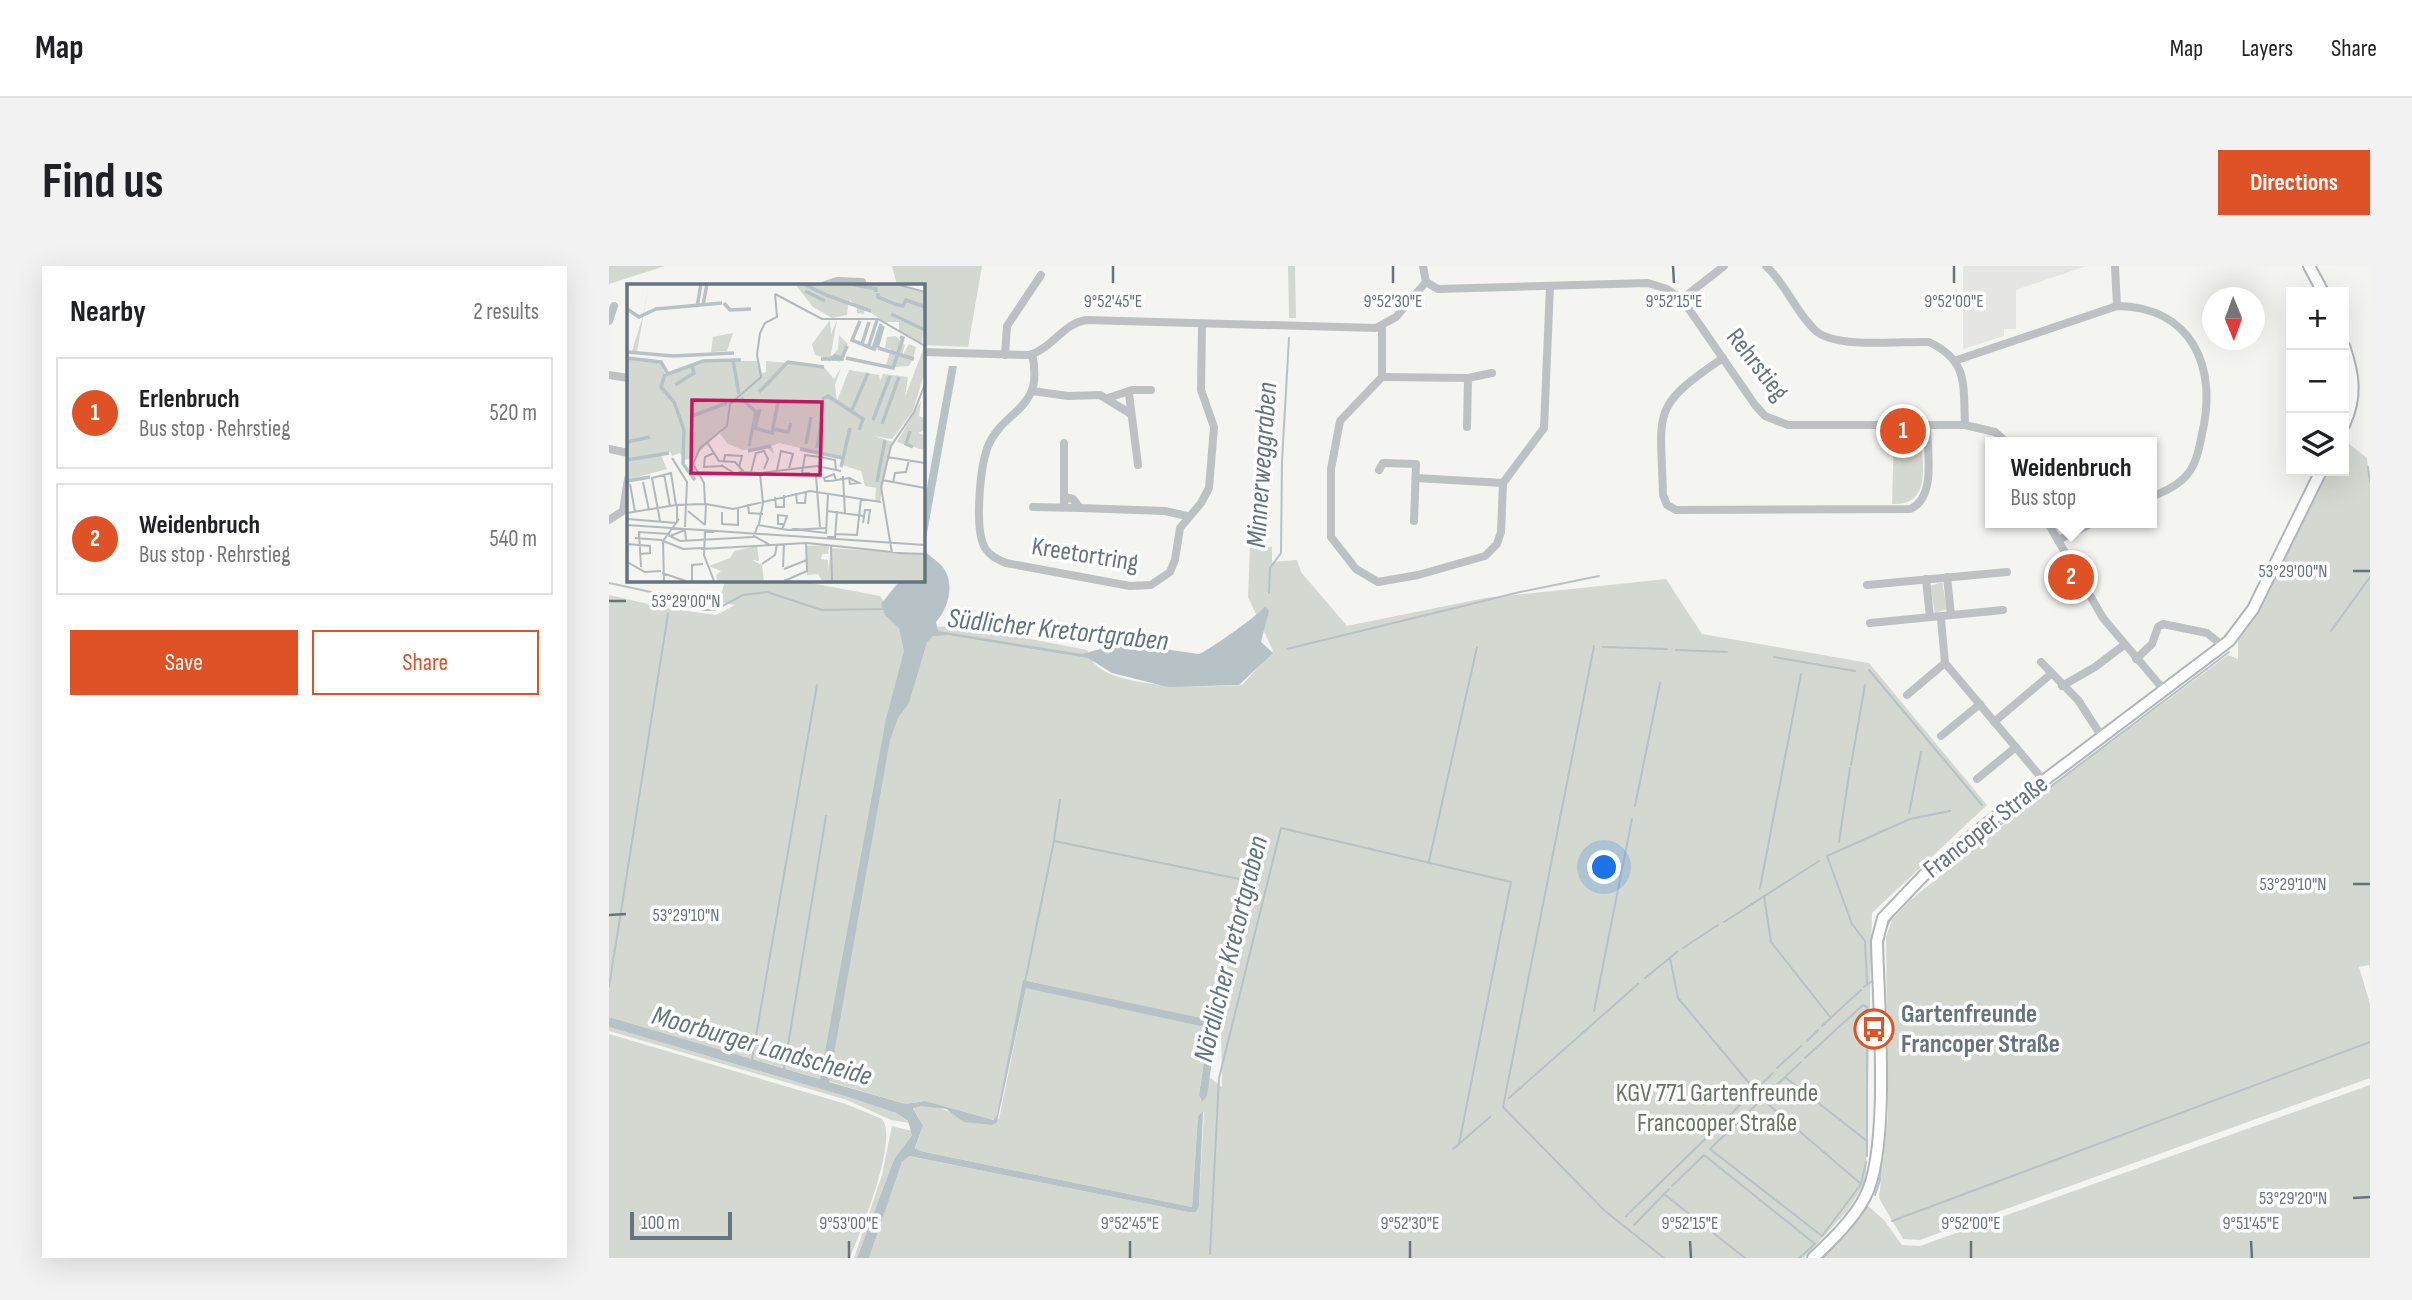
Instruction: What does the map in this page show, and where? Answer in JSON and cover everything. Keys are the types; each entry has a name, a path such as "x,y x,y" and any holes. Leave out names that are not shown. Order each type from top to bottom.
{"main road":[{"path":"2309,266 2320,287"},
{"path":"2345,350 2354,386 2349,413"},
{"name":"Francoper Straße","path":"1813,1258 1859,1207 1874,1173 1879,1123 1877,941 1881,924 1892,906 1924,875 2223,646 2253,609 2319,476"}],"street":[{"path":"924,352 1032,355 1071,325 1083,321 1364,328 1382,326 1396,317 1426,282 1423,266"},
{"path":"1682,299 1724,266"},
{"path":"1766,266 1779,277 1816,331 1832,339 1929,342 1957,360 1963,378 1965,425"},
{"path":"2115,266 2116,306"},
{"path":"1005,355 1007,326 1041,275"},
{"path":"828,284 837,281 862,284"},
{"name":"Rehrstieg","path":"1426,282 1441,289 1648,283 1667,289 1682,299 1755,405 1776,422 1788,425 1965,425 1995,432 2000,437"},
{"path":"1382,326 1382,377 1340,421 1334,444 1331,537 1356,569 1378,582 1418,575 1485,556 1497,544 1501,532 1503,483 1545,428 1550,286"},
{"path":"609,321 614,306"},
{"path":"1957,360 2116,306 2150,309 2180,328 2203,364 2208,409 2197,458 2186,477 2157,494"},
{"name":"Kreetortring","path":"1032,391 1017,414 992,439 987,450 981,483 981,533 991,556 1006,563 1059,574 1130,586 1147,586 1173,568 1178,531 1187,516 1204,499 1212,477 1213,422 1201,382 1202,324"},
{"path":"1032,355 1032,391 1068,396 1093,394 1108,398 1131,414"},
{"path":"1723,358 1676,391 1664,411 1663,495 1667,505 1676,510 1910,509 1920,503 1927,490 1927,425"},
{"path":"1382,377 1468,378 1492,373"},
{"path":"609,374 627,377"},
{"path":"1467,427 1468,378"},
{"path":"1108,398 1113,394 1129,394 1132,390 1151,390"},
{"path":"1129,394 1138,466"},
{"path":"1064,443 1064,502"},
{"path":"609,449 627,453"},
{"path":"1379,470 1383,463 1416,464 1414,521"},
{"path":"1416,478 1503,483"},
{"path":"1033,507 1073,499 1080,508 1165,511 1187,516"},
{"path":"609,520 626,512"},
{"path":"2051,528 2103,618 2164,690"},
{"path":"2057,540 2082,528"},
{"path":"1867,585 2007,572"},
{"path":"1947,577 1951,615"},
{"path":"1926,579 1930,617"},
{"path":"1870,623 1930,617 1941,619 1951,615 2003,610"},
{"path":"1941,619 1945,663 2044,781"},
{"path":"2136,659 2153,645 2158,627 2163,624 2207,633 2223,646"},
{"path":"2062,686 2095,667 2124,645"},
{"path":"2041,662 2078,700 2102,737"},
{"path":"1907,695 1945,663"},
{"path":"1994,722 2051,674"},
{"path":"1941,737 1980,704"},
{"path":"1977,779 2015,747"}],"shaded area":[{"path":"1963,266 2086,266 2016,290 2016,329 2004,329 2004,336 1963,349"},
{"path":"949,366 957,366 924,550 924,504"},
{"path":"924,550 946,571 948,579 949,594 936,622 938,631 1082,654 1122,643 1199,654 1233,632 1265,606 1269,611 1261,642 1273,653 1239,685 1168,687 1112,673 1088,658 948,635 933,636 927,642 909,703 898,718 890,740 829,1082 906,1104 925,1101 993,1120 997,1115 1023,980 1210,1020 1217,1026 1207,1096 1202,1102 1199,1095 1209,1028 1026,988 997,1122 992,1125 964,1122 946,1109 921,1106 913,1108 923,1126 915,1148 920,1151 1192,1207 1198,1116 1203,1111 1199,1206 1196,1212 909,1156 902,1162 869,1258 857,1258 894,1159 912,1135 908,1121 896,1113 848,1097 609,1027 609,1017 820,1079 886,719 904,651 899,628 885,615 881,604 899,581 924,581"}],"green space":[{"path":"609,266 665,266 609,284"},
{"path":"892,266 982,266 968,347 924,345 924,284 897,284"},
{"path":"1288,266 1295,266 1296,318 1289,318"},
{"path":"1894,433 1921,435 1923,470 1922,481 1914,498 1905,503 1892,504"},
{"path":"2349,444 2367,458 2370,482 2370,969 2369,965 2359,967 2370,1004 2370,1078 1920,1240 1903,1239 1879,1198 1888,1116 1886,937 1892,920 1909,901 2051,787 2228,655 2238,659 2238,638 2260,602 2280,555 2323,476 2349,476"},
{"name":"KGV 771 Gartenfreunde Francooper Straße","path":"1250,545 1272,547 1272,562 1297,560 1301,572 1347,626 1485,598 1666,579 1702,634 1869,663 1987,805 1872,913 1866,1182 1847,1211 1804,1258 869,1258 902,1162 908,1156 1188,1212 1199,1206 1204,1112 1198,1116 1192,1207 920,1151 915,1149 923,1126 913,1107 936,1107 977,1122 987,1122 999,1119 1026,987 1209,1028 1199,1095 1201,1101 1207,1096 1208,1076 1222,1087 1221,1024 1024,980 997,1116 990,1121 925,1101 906,1104 609,1017 609,595 666,608 716,615 735,605 718,602 725,581 800,581 880,596 909,639 889,709 931,627 963,626 1087,650 1095,664 1107,672 1144,683 1187,686 1242,685 1273,651 1248,597"},
{"path":"1942,582 1947,609 1935,613 1930,586"},
{"path":"609,1027 848,1097 896,1113 910,1123 891,1120 847,1100 609,1031"},
{"path":"609,1034 846,1104 882,1119 886,1130 886,1146 882,1166 850,1258 609,1258"},
{"path":"2370,1085 2370,1258 1818,1258 1866,1204 1884,1220 1902,1245 1920,1246"},
{"path":"892,1126 912,1131 912,1135 894,1159 857,1258 854,1258 882,1175"}],"waterway":[{"name":"Minnerweggraben","path":"1269,593 1270,568 1281,553 1282,461 1289,338"},
{"path":"2368,467 2370,482"},
{"name":"Südlicher Kretortgraben","path":"1287,649 1520,592 1599,576"},
{"path":"2331,631 2370,577"},
{"path":"609,583 651,592 704,610 715,610 743,595 767,592 822,610 883,609"},
{"path":"609,987 668,614"},
{"path":"1594,646 1503,1107 1605,1211 1664,1258"},
{"path":"1429,861 1477,647"},
{"path":"1603,647 1667,649"},
{"path":"1676,650 1727,652"},
{"path":"1885,1027 1883,944 1889,922 1902,906 1927,880 2229,652"},
{"path":"1774,657 1855,671"},
{"path":"1869,670 1982,805"},
{"path":"1760,888 1801,674"},
{"path":"1635,806 1660,683"},
{"name":"Moorburger Landscheide","path":"752,1059 817,685"},
{"path":"1851,765 1865,685"},
{"path":"1909,813 1921,752"},
{"path":"1839,842 1850,768"},
{"path":"1054,840 1060,800"},
{"path":"1867,984 1865,941 1852,924 1827,856 1910,819 1950,811"},
{"name":"Moorburger Landscheide","path":"784,1069 826,816"},
{"path":"1594,1011 1632,819"},
{"name":"Nördlicher Kretortgraben","path":"1210,1254 1219,1078 1281,828 1511,882 1459,1144 1453,1149"},
{"path":"1025,982 1054,841 1249,881"},
{"path":"1724,922 1819,861"},
{"path":"1764,896 1771,942 1831,1018"},
{"path":"1683,948 1718,925"},
{"path":"1645,978 1677,952"},
{"path":"1670,958 1678,998 1754,1089"},
{"path":"1864,987 1872,981"},
{"path":"1509,1098 1638,984"},
{"path":"1822,1026 1861,990"},
{"path":"1805,1058 1863,1005 1867,1007 1867,1156"},
{"path":"1807,1041 1818,1030"},
{"path":"1886,1040 1886,1059"},
{"path":"1892,1221 2370,1042"},
{"path":"1777,1068 1801,1046"},
{"path":"1767,1094 1801,1062"},
{"path":"1626,1216 1773,1073"},
{"path":"1785,1077 1867,1141"},
{"path":"1861,1184 1762,1099 1710,1149 1822,1236 1861,1184 1866,1162"},
{"path":"1875,1195 1880,1180 1885,1113"},
{"path":"1459,1144 1490,1117"},
{"path":"1672,1186 1704,1155 1815,1244 1799,1258"},
{"path":"1634,1225 1669,1189"},
{"path":"1664,1194 1745,1258"},
{"path":"1856,1221 1867,1207"},
{"path":"1823,1258 1848,1230"}],"place":[{"name":"Erlenbruch","path":"1903,431"},
{"name":"Weidenbruch","path":"2071,577"},
{"name":"Gartenfreunde Francoper Straße","path":"1874,1029"}]}
